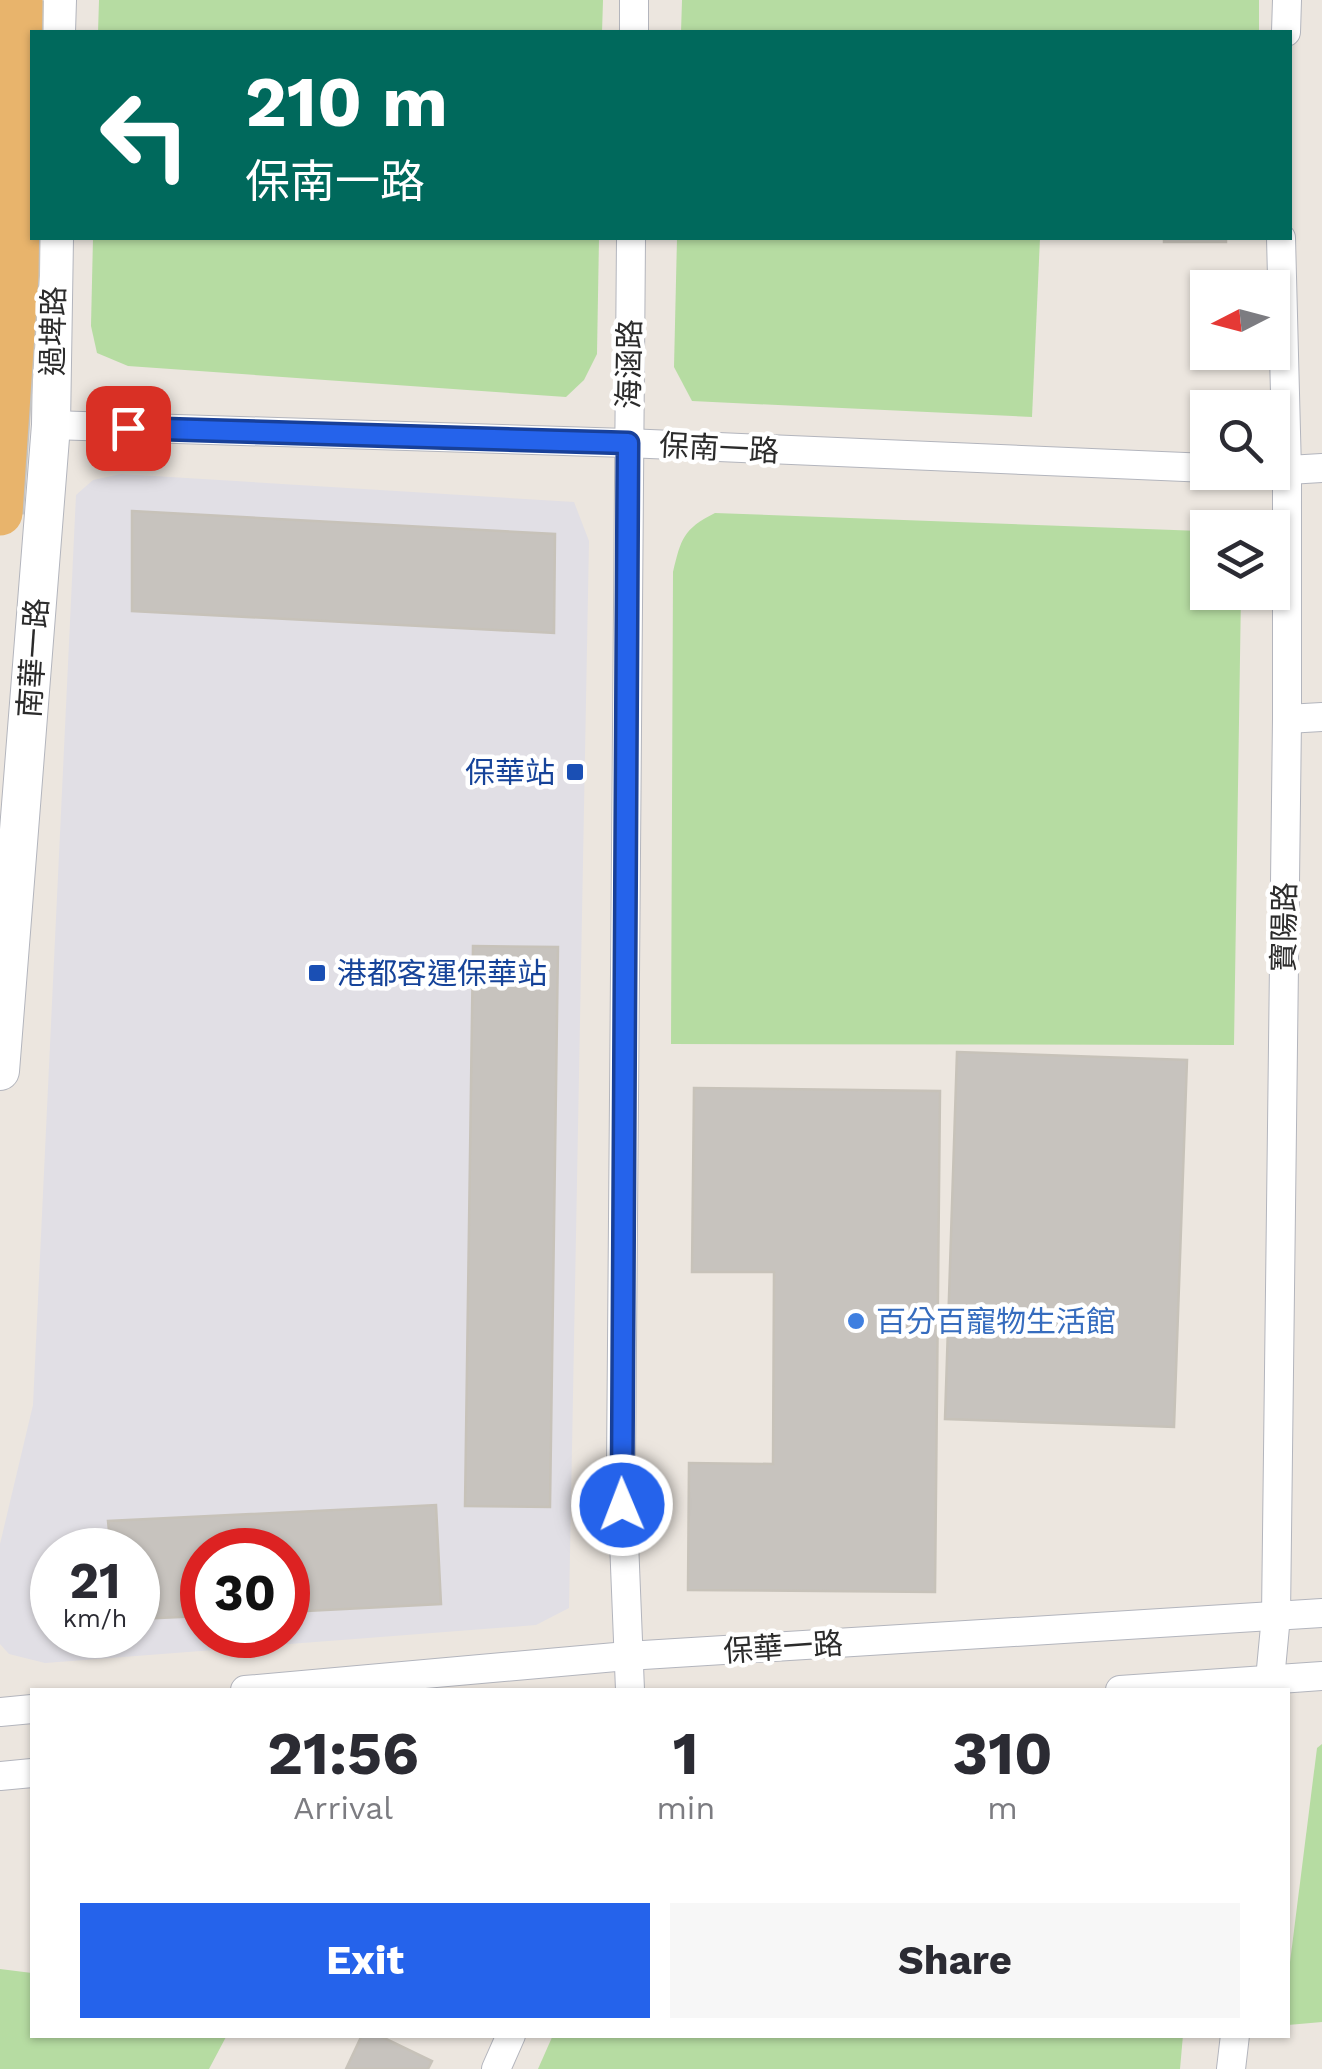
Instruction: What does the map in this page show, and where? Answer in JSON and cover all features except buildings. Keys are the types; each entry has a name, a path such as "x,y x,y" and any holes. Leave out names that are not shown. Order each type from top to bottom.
{"highway":[{"path":"0,513 16,274 20,0"}],"main road":[{"path":"56,0 56,30"},
{"name":"過埤路","path":"52,425 54,240"},
{"name":"南華一路","path":"0,1071 52,425"}],"street":[{"path":"634,0 634,30"},
{"path":"1286,30 1287,0"},
{"name":"海涵路","path":"630,240 621,1467 630,1688"},
{"name":"寶陽路","path":"1280,240 1280,390"},
{"name":"保南一路","path":"52,425 628,443 1190,467"},
{"path":"1290,470 1322,468"},
{"name":"寶陽路","path":"1270,1685 1276,1616 1287,718 1281,490"},
{"path":"1287,718 1322,717"},
{"name":"保華一路","path":"267,1688 627,1656 1322,1613"},
{"path":"1180,1688 1270,1685 1322,1676"},
{"path":"0,1712 30,1709"},
{"path":"0,1776 30,1774"},
{"path":"496,2069 511,2038"},
{"path":"1232,2069 1235,2038"}],"shaded area":[{"name":"港都客運保華站","path":"121,474 574,502 589,541 569,1608 536,1625 310,1642 310,1528 180,1528 180,1653 160,1654 160,1528 30,1528 30,1658 110,1658 45,1663 9,1654 0,1644 0,1544 33,1405 76,495 93,480"}],"green space":[{"path":"99,0 603,0 602,30 98,30"},
{"path":"682,0 1259,0 1259,30 681,30"},
{"path":"93,240 599,240 597,354 584,380 566,397 128,366 97,353 91,326"},
{"path":"677,240 1040,240 1032,417 692,401 674,367"},
{"path":"715,513 1190,531 1190,610 1241,610 1234,1045 671,1044 673,572 685,536"},
{"path":"1322,1744 1322,2022 1290,2025 1290,1962 1317,1748"},
{"path":"0,1969 30,1973 30,2038 225,2038 209,2069 0,2069"},
{"path":"552,2038 1183,2038 1180,2069 538,2069"}],"place":[{"name":"保華站","path":"575,772"},
{"name":"港都客運保華站","path":"317,973"},
{"name":"百分百寵物生活館","path":"856,1321"}],"route":[{"path":"128,428 628,443 622,1505"}]}
